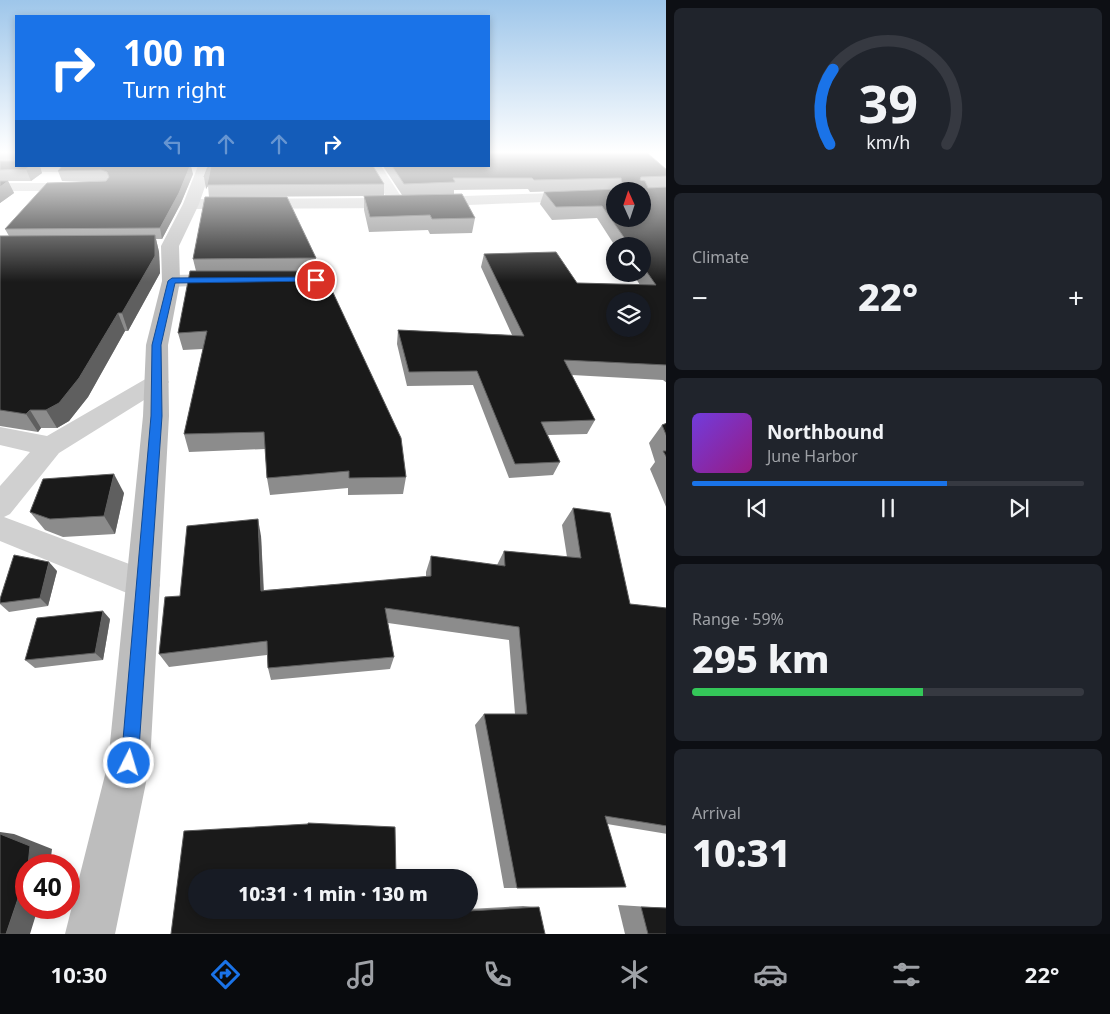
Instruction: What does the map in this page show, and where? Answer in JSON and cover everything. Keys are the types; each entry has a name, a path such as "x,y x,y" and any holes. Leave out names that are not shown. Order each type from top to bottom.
{"street":[{"path":"90,934 129,763 156,416 157,345 172,281 160,247 187,195"},
{"path":"323,195 398,203 606,195"},
{"path":"393,195 398,203"},
{"path":"172,281 239,280"},
{"path":"0,506 50,446 157,382"},
{"path":"0,436 50,446"},
{"path":"0,528 144,585"}],"building":[{"path":"36,195 178,195 160,228 5,229"},
{"path":"462,195 475,218 432,219 430,215 370,217 364,196"},
{"path":"546,195 606,195 606,212 602,206 556,207"},
{"path":"651,195 666,195 666,365 564,360 595,420 541,422 560,462 515,464 477,371 409,372 398,330 524,336 484,254 556,252 577,283 656,285 651,278 651,237 624,237 617,228 651,228"},
{"path":"205,197 287,197 316,258 193,259"},
{"path":"155,235 155,256 122,313 118,313 79,378 59,403 46,410 30,410 26,414 0,410 0,236"},
{"path":"322,269 401,438 406,477 349,478 349,471 267,478 264,432 184,434 207,331 178,333 190,271 316,271"},
{"path":"666,423 666,435 662,425"},
{"path":"114,474 104,516 50,519 30,512 43,479"},
{"path":"573,508 610,513 630,604 666,608 666,826 605,816 626,887 517,888 484,714 527,714 519,627 385,608 394,657 268,668 267,641 159,654 165,597 180,596 187,526 258,519 261,591 431,576 431,556 505,566 504,551 581,558"},
{"path":"14,555 49,562 40,598 0,603"},
{"path":"103,611 95,653 25,660 37,618"},
{"path":"308,824 395,827 396,869 188,869 188,919 478,919 478,910 539,907 545,934 171,934 184,831"},
{"path":"0,834 30,846 29,854 15,854 15,907 6,934 0,934"},
{"path":"641,907 666,908 666,934 648,934"}],"route":[{"path":"129,763 156,416 157,345 172,281 316,280"}]}
